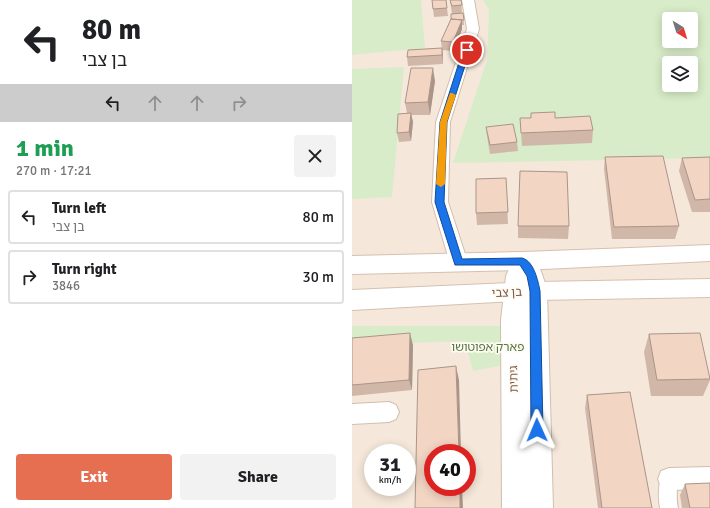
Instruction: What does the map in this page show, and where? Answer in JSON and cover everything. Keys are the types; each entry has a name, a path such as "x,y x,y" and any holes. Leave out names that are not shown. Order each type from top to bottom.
{"main road":[{"path":"352,265 522,261 710,253"},
{"name":"גיתית","path":"522,261 517,276 525,292 538,508"},
{"name":"בן צבי","path":"352,300 525,292 710,288"},
{"name":"גיתית","path":"517,508 513,320 525,292"}],"street":[{"path":"459,263 440,202 443,122 473,29 468,0"},
{"path":"352,414 389,412"},
{"path":"669,508 667,498 669,479 710,478"}],"shaded area":[{"path":"352,0 710,0 710,508 352,508"}],"green space":[{"path":"352,0 421,0 425,48 352,55"},
{"path":"483,0 710,0 710,158 453,163 487,60 489,10"},
{"path":"404,67 392,197 352,199 352,69"},
{"name":"פארק אפוטושו","path":"352,326 508,326 509,364 473,371 465,341 352,345"}],"building":[{"path":"432,0 446,0 447,8 433,9"},
{"path":"450,0 461,0 462,5 452,6"},
{"path":"463,13 464,20 451,19 451,14"},
{"path":"451,19 462,20 453,42 441,41"},
{"path":"442,48 442,55 407,57 408,50"},
{"path":"411,68 433,68 428,102 405,103"},
{"path":"555,112 555,118 590,116 593,130 521,133 520,118 531,118 531,113"},
{"path":"411,113 409,132 397,133 398,114"},
{"path":"513,124 517,142 490,145 486,127"},
{"path":"663,156 679,226 614,227 605,157"},
{"path":"710,157 710,199 695,200 682,158"},
{"path":"520,171 567,172 569,226 518,226"},
{"path":"506,178 508,212 476,213 476,179"},
{"path":"410,333 409,380 352,385 352,338"},
{"path":"700,333 710,379 657,380 649,334"},
{"path":"456,366 459,444 424,444 424,496 460,496 460,508 415,508 418,370"},
{"path":"630,392 652,508 602,508 587,395"},
{"path":"710,483 710,508 690,508 685,484"}],"slow traffic":[{"path":"441,184 443,122 452,95"}],"route":[{"path":"467,50 443,122 440,202 444,220 459,263 522,261 532,275 535,291 537,430"}]}
